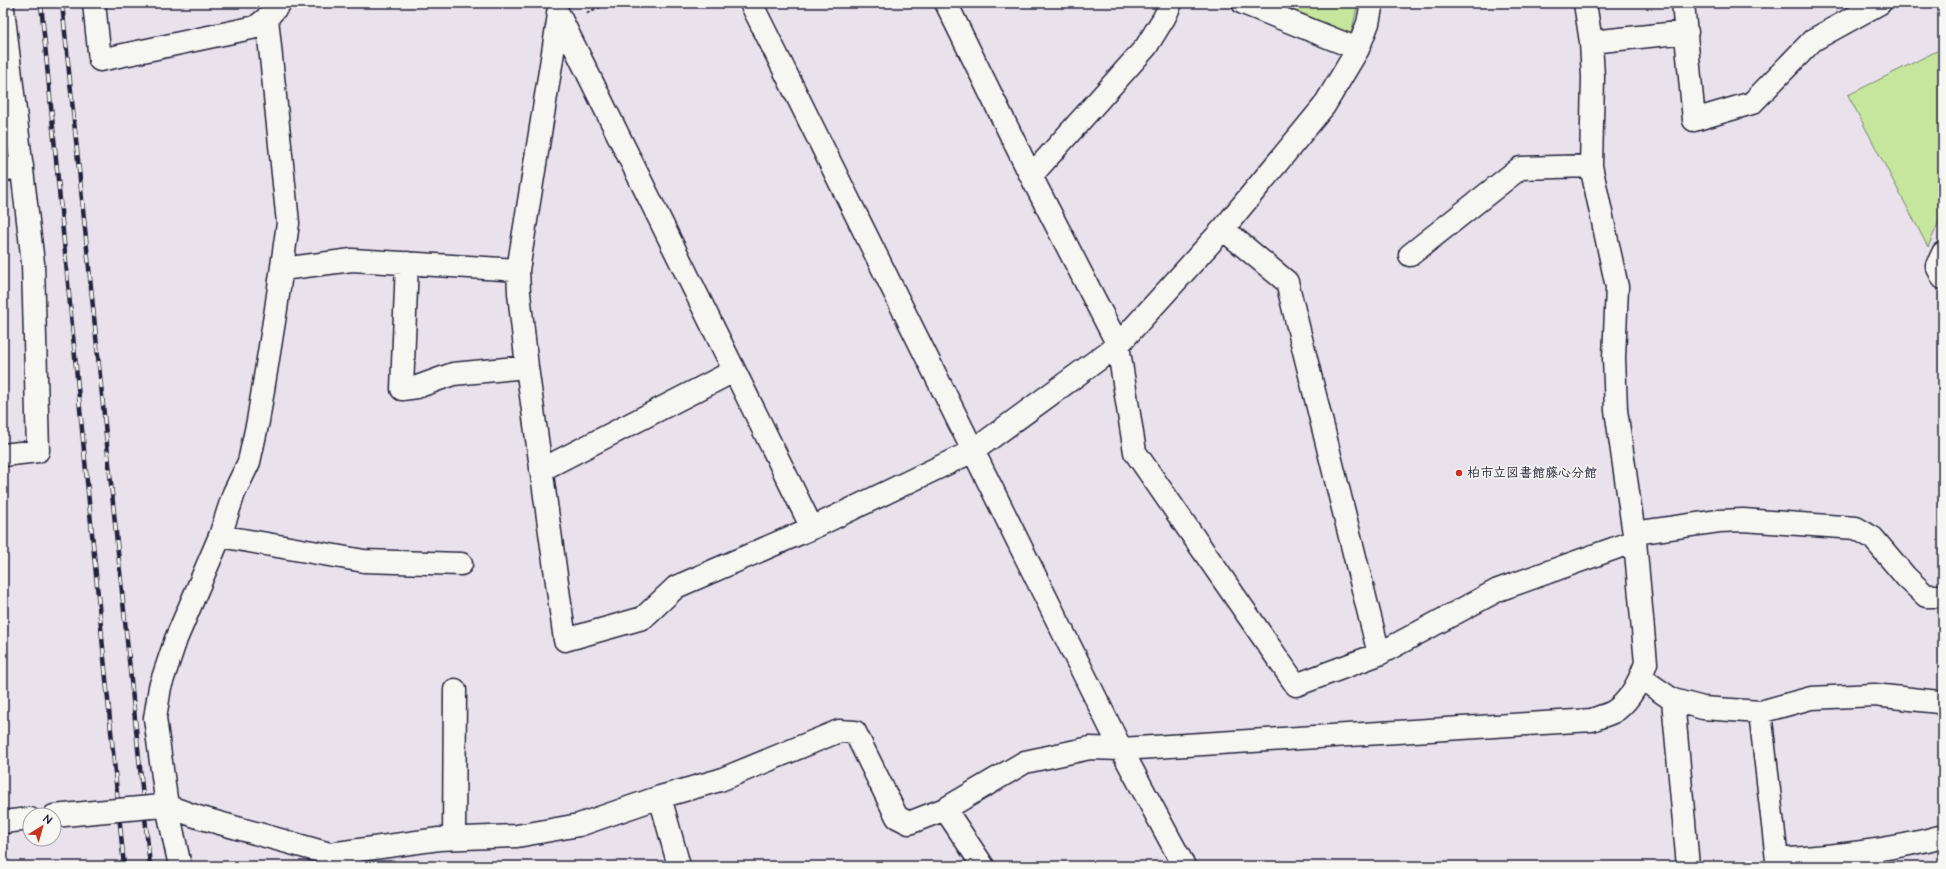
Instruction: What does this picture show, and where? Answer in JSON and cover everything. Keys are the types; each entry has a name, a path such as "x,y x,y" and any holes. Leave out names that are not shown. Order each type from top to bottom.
{"street":[{"path":"94,3 100,60 256,26 274,11"},
{"path":"751,3 1121,749 1184,866"},
{"path":"946,3 1031,176 1118,345 1136,452 1296,685 1379,654 1498,590 1635,537 1719,521 1743,520 1856,528 1873,538 1906,577 1926,596 1943,596"},
{"path":"1031,176 1146,47 1164,18 1171,3"},
{"path":"1243,3 1358,49"},
{"path":"556,9 518,270 527,367 565,640 643,618 676,587 812,528 973,451 1118,345 1224,229 1324,106 1358,49 1368,23 1372,3"},
{"path":"62,815 159,807 330,854 439,839 517,836 579,825 660,796 720,780 839,731 855,732 897,817 909,823 945,809 1025,762 1090,748 1121,749 1592,720 1614,711 1633,692 1641,678 1646,663 1635,537 1616,410 1614,358 1617,287 1591,166 1593,77 1591,42 1585,3"},
{"path":"1683,3 1687,32 1694,120 1752,103 1813,40 1880,3"},
{"path":"3,9 13,168 33,264 38,451 3,455"},
{"path":"556,9 812,528"},
{"path":"180,866 159,807 155,718 160,687 176,639 220,536 234,493 249,462 258,422 288,223 274,11"},
{"path":"1591,42 1687,32"},
{"path":"1410,255 1520,168 1591,166"},
{"path":"1224,229 1287,282 1379,654"},
{"path":"1943,253 1937,266 1943,278"},
{"path":"282,269 352,260 518,270"},
{"path":"407,263 402,388 417,387 453,374 527,367"},
{"path":"541,470 734,371"},
{"path":"220,536 364,561 461,564"},
{"path":"1641,678 1673,700 1703,708 1760,712 1810,698 1874,695 1939,702 1943,705"},
{"path":"454,838 455,690"},
{"path":"1673,700 1688,866"},
{"path":"1760,712 1777,860 1826,856 1916,844 1943,836"},
{"path":"660,796 680,866"},
{"path":"945,809 983,866"},
{"path":"3,822 22,820"}],"green space":[{"path":"1269,3 1358,3 1351,34"},
{"path":"1943,48 1943,212 1928,247 1848,95"}],"railway":[{"path":"41,3 124,866"},
{"path":"62,3 150,866"}],"place":[{"name":"柏市立図書館藤心分館","path":"1459,473"}]}
